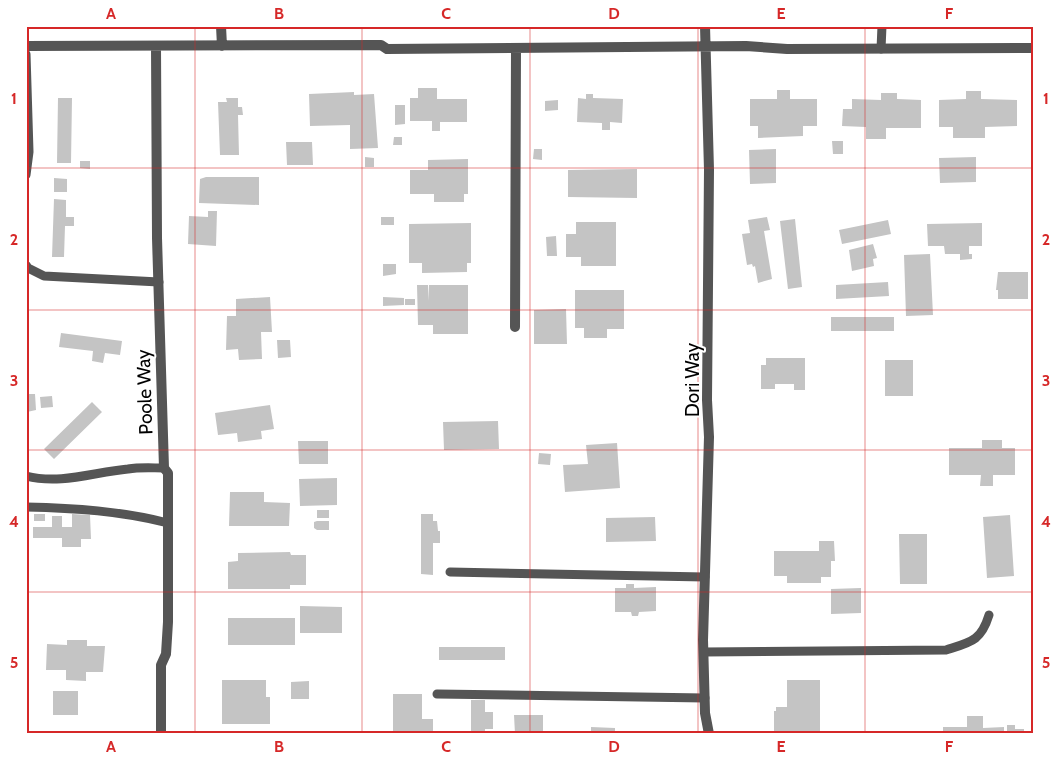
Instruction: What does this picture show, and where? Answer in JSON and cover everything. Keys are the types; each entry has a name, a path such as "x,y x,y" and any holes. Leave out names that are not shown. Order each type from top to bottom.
{"street":[{"path":"222,26 222,46"},
{"name":"Dori Way","path":"705,26 710,170 708,400 710,437 704,652 705,698 710,734"},
{"path":"26,46 382,45 387,49 707,47 1034,48"},
{"name":"Poole Way","path":"156,46 164,468 168,473 168,622 166,654 162,665 161,734"},
{"path":"515,327 516,49"}],"lane":[{"path":"881,49 882,26"},
{"path":"26,54 28,152 26,175"},
{"path":"26,265 28,268 44,276 159,282"},
{"path":"26,476 37,479 83,477 128,469 164,468"},
{"path":"26,507 90,508 168,523"},
{"path":"450,572 705,577"},
{"path":"704,652 946,650 966,644 984,632 989,615"},
{"path":"438,694 705,698"}],"building":[{"path":"418,88 437,88 437,99 467,99 467,122 440,122 440,131 432,131 432,121 410,121 410,98 418,98"},
{"path":"777,90 790,90 790,99 817,99 817,126 803,126 803,136 758,138 758,126 750,126 750,99 777,99"},
{"path":"966,91 981,91 981,99 1017,100 1017,126 985,127 985,138 953,138 953,127 939,127 939,100 966,99"},
{"path":"354,92 354,95 374,94 378,148 350,149 350,125 310,126 309,94"},
{"path":"881,93 897,93 897,99 921,100 921,128 886,128 886,139 866,139 866,127 842,126 843,109 852,109 852,99 881,100"},
{"path":"586,94 593,94 593,98 623,99 622,123 610,122 610,130 602,130 602,123 577,122 578,98 586,99"},
{"path":"58,98 72,98 71,163 57,163"},
{"path":"226,98 238,98 238,107 242,107 243,115 238,115 239,155 220,155 218,102 227,102"},
{"path":"558,100 558,110 545,111 545,101"},
{"path":"395,105 405,105 405,124 395,125"},
{"path":"394,137 402,137 402,145 393,145"},
{"path":"832,141 843,141 843,154 833,154"},
{"path":"286,142 312,142 313,165 287,165"},
{"path":"534,149 542,149 542,160 533,159"},
{"path":"776,149 776,183 750,184 749,150"},
{"path":"365,157 374,158 374,167 365,167"},
{"path":"976,157 976,182 940,183 939,158"},
{"path":"468,159 468,194 464,194 464,202 434,202 434,194 410,194 410,170 428,170 428,160"},
{"path":"80,161 90,161 90,169 80,168"},
{"path":"637,169 637,198 568,197 568,170"},
{"path":"206,177 259,177 259,205 199,203 200,179"},
{"path":"54,178 67,179 67,192 54,192"},
{"path":"54,199 66,200 66,217 74,217 74,226 65,226 64,257 52,257"},
{"path":"208,211 217,211 216,246 188,244 189,216 208,217"},
{"path":"381,217 394,217 394,225 381,225"},
{"path":"767,217 770,230 764,231 772,279 758,283 755,266 753,267 752,264 747,265 742,234 750,233 748,220"},
{"path":"795,219 802,287 788,289 780,221"},
{"path":"888,220 891,234 842,244 839,230"},
{"path":"576,222 616,222 616,266 581,266 581,257 566,257 566,234 576,234"},
{"path":"471,223 471,263 467,263 467,272 422,273 422,263 409,263 409,224"},
{"path":"982,223 982,246 969,246 969,254 972,254 972,259 960,260 960,254 945,254 944,246 928,246 927,224"},
{"path":"556,236 557,256 547,256 546,237"},
{"path":"873,244 877,258 873,259 874,266 852,271 849,250"},
{"path":"930,254 933,315 906,316 904,255"},
{"path":"383,264 396,264 396,274 383,276"},
{"path":"998,272 1028,272 1028,299 998,299 998,290 996,290"},
{"path":"888,282 889,296 836,299 836,285"},
{"path":"417,285 428,285 428,301 429,285 468,285 468,334 433,334 433,325 418,325"},
{"path":"575,290 624,290 624,329 607,329 607,338 584,338 584,328 575,328"},
{"path":"270,297 272,332 261,332 262,359 239,360 238,349 226,350 227,316 236,316 236,299"},
{"path":"383,297 404,298 404,305 383,306"},
{"path":"405,299 415,299 415,305 405,305"},
{"path":"566,309 567,344 534,344 534,310"},
{"path":"831,317 894,317 894,331 831,331"},
{"path":"61,333 122,341 120,355 105,353 103,363 92,361 93,351 59,347"},
{"path":"277,340 290,340 291,357 278,358"},
{"path":"766,358 805,358 805,390 794,390 794,384 775,384 775,389 761,389 761,365 766,365"},
{"path":"885,360 913,360 913,396 885,396"},
{"path":"26,394 35,394 36,410 27,412"},
{"path":"52,396 53,407 41,408 40,397"},
{"path":"92,402 102,412 54,459 44,449"},
{"path":"270,405 274,429 261,431 262,439 238,442 237,433 218,435 215,413"},
{"path":"498,421 499,449 444,450 443,422"},
{"path":"982,440 1002,440 1002,448 1015,448 1015,475 993,475 993,486 980,486 981,475 949,475 949,448 982,448"},
{"path":"298,441 328,441 328,464 299,464"},
{"path":"617,443 620,488 565,492 563,465 588,464 586,445"},
{"path":"539,453 551,454 550,465 538,464"},
{"path":"337,478 337,505 300,506 299,479"},
{"path":"230,492 264,492 264,502 290,503 289,526 229,526"},
{"path":"317,510 329,510 329,518 317,518"},
{"path":"34,514 45,514 45,521 34,521"},
{"path":"72,514 90,515 91,539 81,539 81,547 62,547 62,538 33,538 33,527 52,527 52,516 62,516 62,527 72,527"},
{"path":"421,514 433,514 433,521 437,521 438,531 440,531 440,543 433,543 433,575 421,574"},
{"path":"1010,515 1014,576 987,578 983,517"},
{"path":"655,517 656,541 606,542 606,518"},
{"path":"329,521 329,530 317,530 314,528 314,522"},
{"path":"899,534 927,534 927,584 900,584"},
{"path":"819,541 834,541 835,561 831,561 831,577 821,577 821,583 787,583 787,576 774,576 774,551 819,551"},
{"path":"290,552 291,555 306,555 306,585 290,585 290,589 228,589 228,562 238,561 238,553"},
{"path":"626,584 634,584 634,588 656,587 656,611 639,612 638,616 632,616 631,612 615,612 615,588 626,588"},
{"path":"861,588 861,613 831,614 831,589"},
{"path":"300,606 342,607 342,633 300,633"},
{"path":"228,618 295,618 295,645 228,645"},
{"path":"67,640 87,640 87,646 105,646 103,672 86,672 86,681 66,680 66,670 46,670 47,644 67,645"},
{"path":"439,647 505,647 505,660 439,660"},
{"path":"222,680 266,680 266,697 270,697 270,724 222,724"},
{"path":"787,680 820,680 820,734 774,734 774,711 776,711 776,707 787,707"},
{"path":"309,681 309,699 291,699 291,682"},
{"path":"53,691 78,691 78,715 53,715"},
{"path":"393,694 422,694 422,719 433,719 433,734 393,734"},
{"path":"471,700 485,700 485,712 493,712 493,729 485,729 485,734 471,734"},
{"path":"514,715 543,715 543,734 515,734"},
{"path":"967,716 983,716 983,728 1004,727 1004,734 943,734 943,727 967,727"},
{"path":"1007,725 1015,725 1015,729 1024,729 1024,734 1007,734"},
{"path":"591,727 615,728 615,734 591,734"}]}
